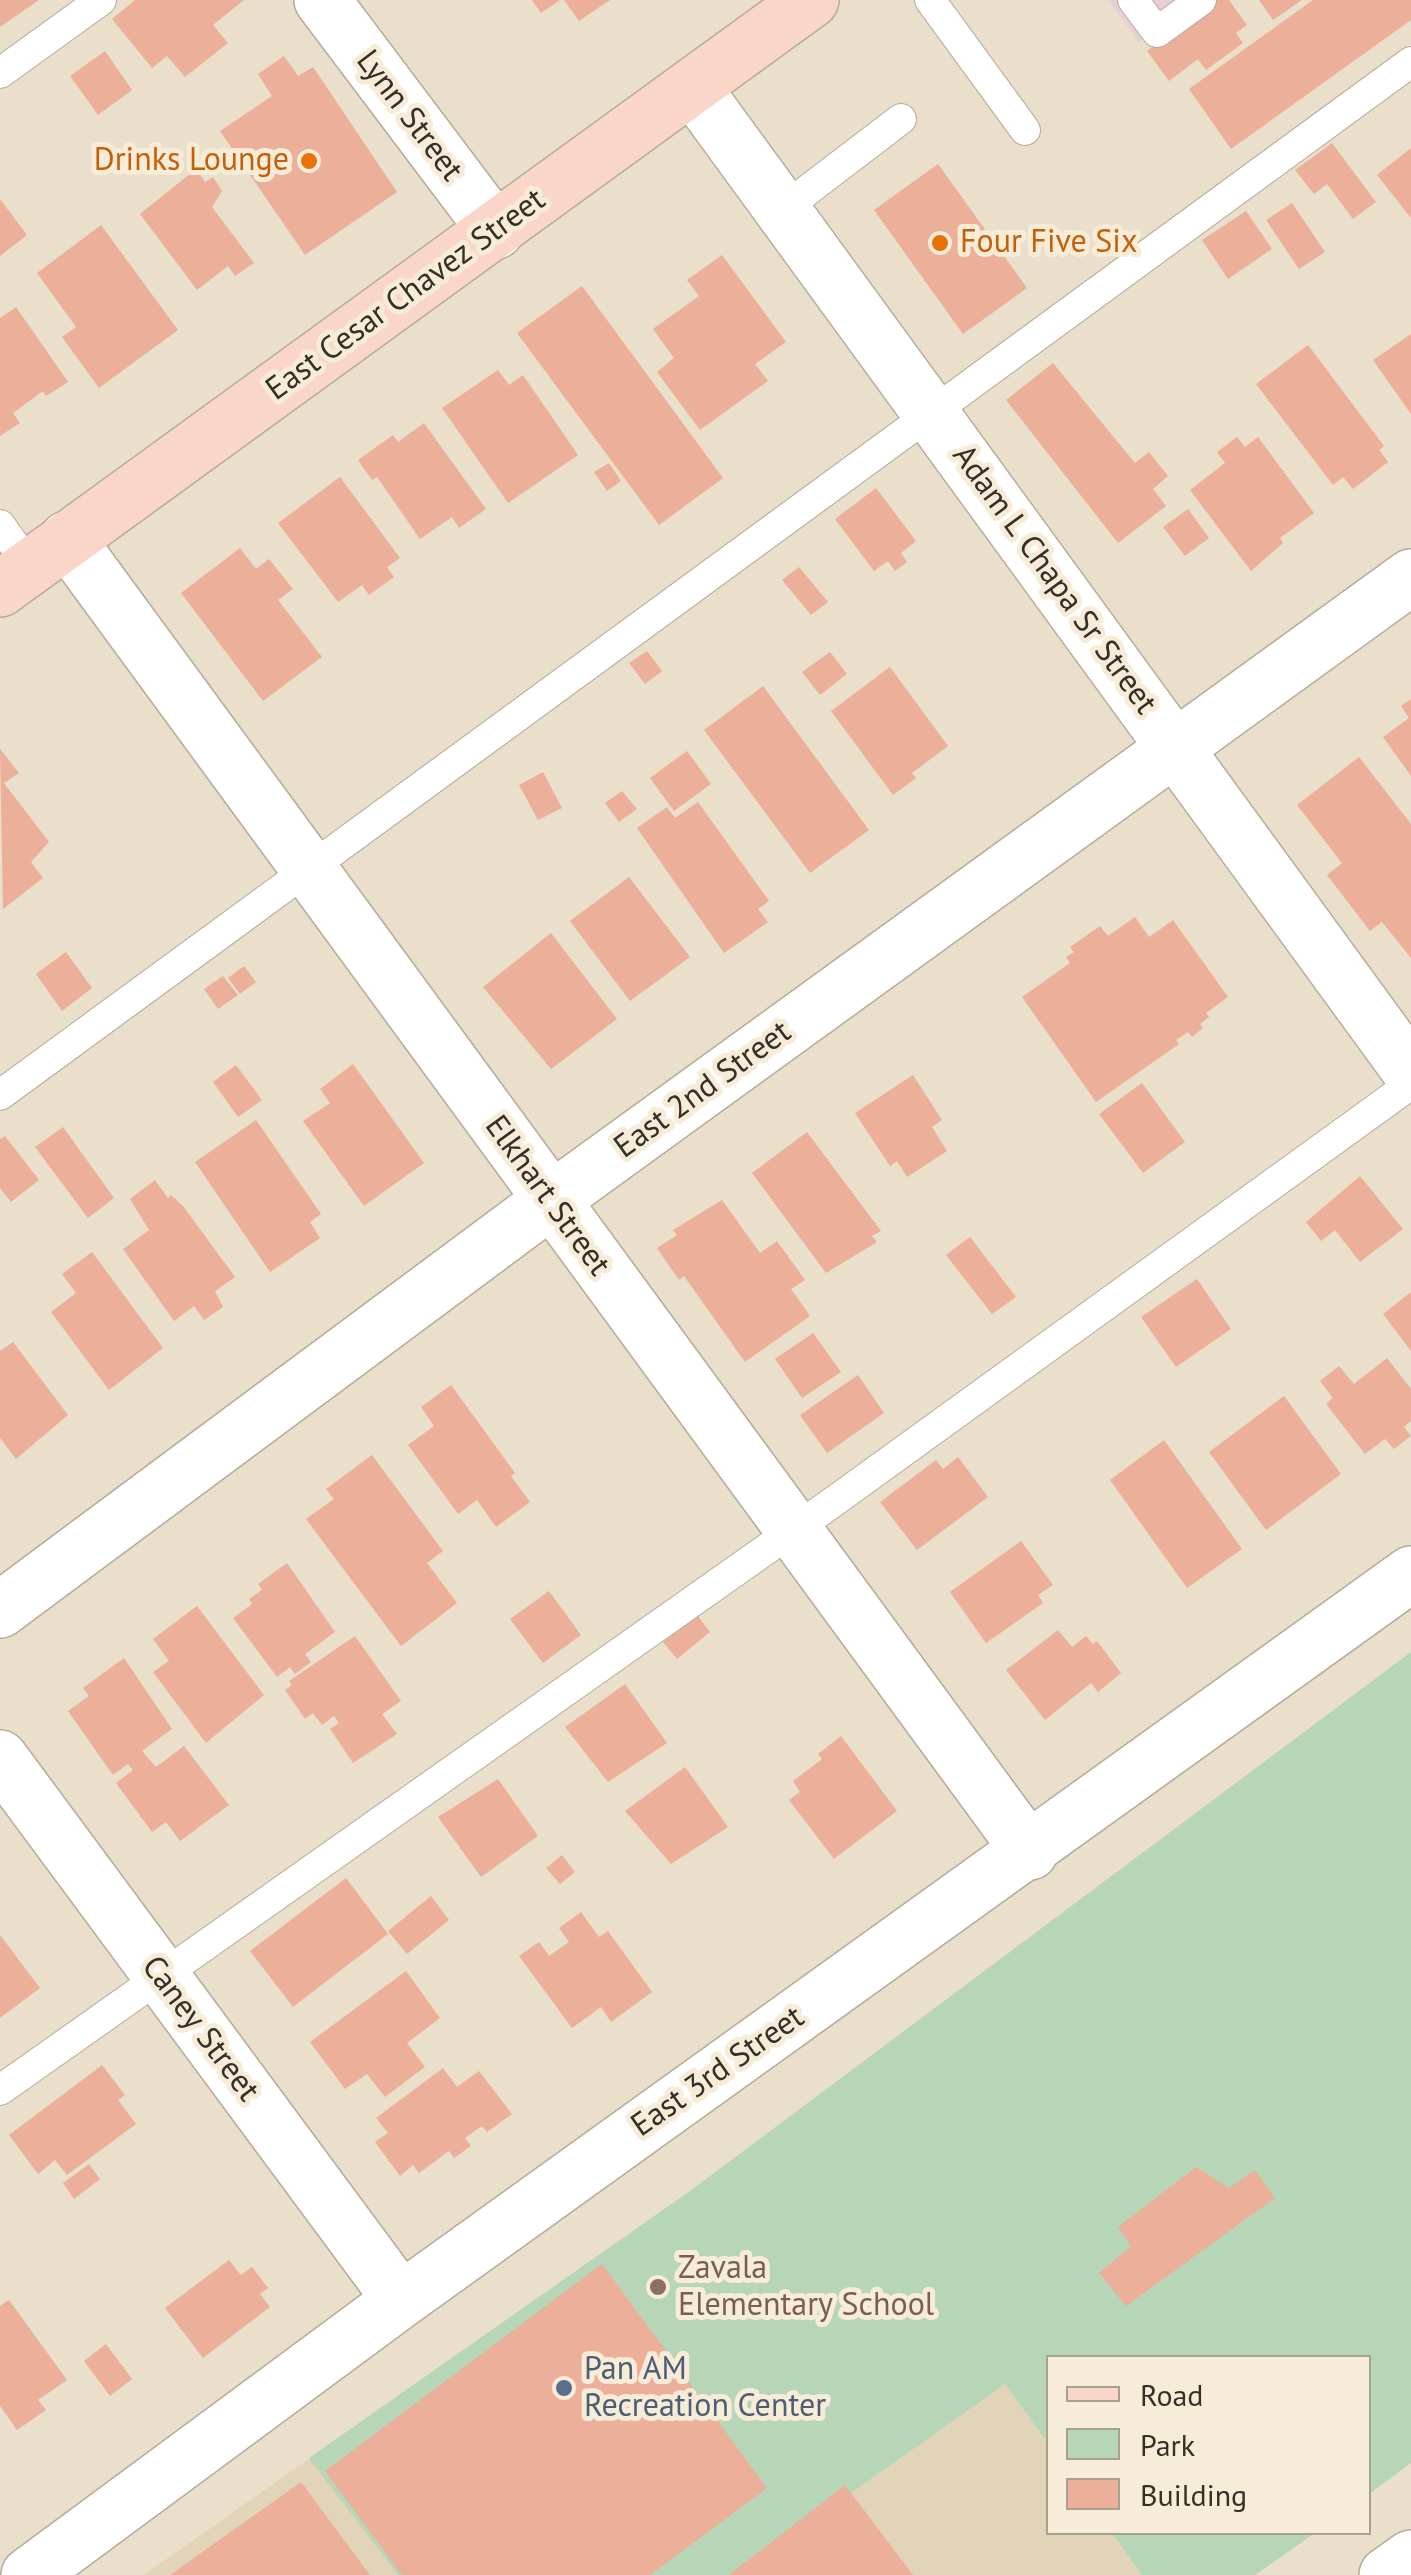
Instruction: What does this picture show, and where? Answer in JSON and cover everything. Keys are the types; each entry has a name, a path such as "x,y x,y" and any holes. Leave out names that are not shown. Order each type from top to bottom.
{"main road":[{"name":"East Cesar Chavez Street","path":"24,555 496,231 811,0"}],"street":[{"name":"Lynn Street","path":"322,0 496,231"},
{"name":"Adam L Chapa Sr Street","path":"694,89 1411,1072"},
{"name":"Elkhart Street","path":"24,555 311,870 1030,1852"},
{"name":"East 2nd Street","path":"0,1610 550,1200 1411,577"},
{"name":"East 3rd Street","path":"28,2575 401,2300 1030,1852 1411,1574"},
{"name":"Caney Street","path":"0,1758 401,2300"},
{"path":"1387,2575 1411,2558"}],"lane":[{"path":"0,73 101,0"},
{"path":"930,0 1025,130"},
{"path":"1133,0 1157,32 1200,0"},
{"path":"0,1096 1411,62"},
{"path":"782,209 900,119"},
{"path":"0,2090 794,1530 1411,1084"}],"shaded area":[{"path":"1108,0 1199,0 1139,42"},
{"name":"Zavala Elementary School","path":"690,2191 1006,2384 1046,2440 1046,2535 1113,2535 1142,2575 144,2575"}],"green space":[{"path":"1411,1652 1411,2463 1371,2493 1371,2355 1046,2355 1046,2440 1005,2384 735,2575 398,2575 309,2458 690,2191"},
{"path":"1113,2535 1312,2535 1255,2575 1142,2575"}],"building":[{"path":"0,0 39,0 0,27"},
{"path":"135,0 244,0 213,25 228,43 185,77 167,56 152,68 112,19"},
{"path":"532,0 560,0 541,13"},
{"path":"564,0 610,0 579,21"},
{"path":"1216,0 1229,0 1247,25 1236,33 1243,43 1206,70 1198,59 1169,81 1147,51"},
{"path":"1259,0 1302,0 1273,20"},
{"path":"1313,0 1411,0 1411,20 1231,149 1189,89"},
{"path":"105,51 132,90 98,115 70,76"},
{"name":"Drinks Lounge","path":"284,56 298,76 313,67 397,192 305,255 220,131 272,96 258,74"},
{"path":"1332,143 1376,202 1353,219 1327,184 1314,194 1295,170"},
{"path":"1411,148 1411,218 1377,175"},
{"path":"938,164 1027,288 963,334 874,210"},
{"path":"196,169 205,182 213,177 222,191 212,207 254,263 235,276 228,266 197,290 140,214"},
{"path":"0,199 27,235 0,256"},
{"path":"1292,203 1325,252 1299,269 1266,220"},
{"path":"1246,211 1272,249 1228,279 1202,240"},
{"path":"101,225 178,330 99,388 62,337 76,327 37,273"},
{"path":"722,255 786,342 755,364 768,381 700,430 657,372 674,358 653,329 699,296 687,280"},
{"path":"582,286 723,478 659,525 517,333"},
{"path":"16,307 68,382 46,396 43,391 13,413 20,423 0,436 0,318"},
{"path":"1411,334 1411,414 1373,360"},
{"path":"1308,345 1384,446 1379,450 1388,462 1353,489 1343,477 1333,485 1256,384"},
{"path":"1053,363 1135,463 1149,452 1168,476 1153,489 1166,506 1118,543 1006,400"},
{"path":"498,370 509,385 523,375 578,455 508,503 442,408"},
{"path":"424,423 486,509 459,528 452,517 420,539 377,477 372,480 358,460 393,435 398,442"},
{"path":"1237,437 1245,447 1258,437 1314,513 1280,538 1283,543 1251,571 1190,490 1225,463 1217,452"},
{"path":"609,463 621,481 607,491 594,472"},
{"path":"340,477 400,558 387,567 394,577 369,595 362,585 338,602 278,523"},
{"path":"876,488 916,541 901,553 907,562 895,571 888,561 874,571 835,519"},
{"path":"1188,509 1209,538 1185,556 1163,527"},
{"path":"240,548 256,569 269,559 293,589 278,600 322,657 263,701 181,593"},
{"path":"799,567 828,602 811,615 782,580"},
{"path":"647,651 662,671 645,684 629,663"},
{"path":"830,652 847,674 820,695 802,672"},
{"path":"890,667 948,746 912,773 916,778 893,795 831,711"},
{"path":"763,686 869,830 810,873 704,730"},
{"path":"1411,699 1411,776 1383,737 1409,718 1401,706"},
{"path":"0,749 19,773 4,783 49,842 31,862 43,878 3,909"},
{"path":"687,751 711,784 674,811 650,778"},
{"path":"1359,757 1411,824 1411,958 1382,922 1370,931 1327,875 1342,863 1297,805"},
{"path":"543,772 562,808 538,820 519,785"},
{"path":"622,791 637,809 619,822 605,803"},
{"path":"698,802 769,901 758,909 768,922 724,953 637,828 667,807 675,818"},
{"path":"629,877 690,957 630,1001 570,921"},
{"path":"1135,917 1149,937 1173,920 1228,997 1206,1013 1209,1017 1200,1024 1203,1028 1192,1037 1188,1032 1176,1040 1179,1044 1096,1102 1022,997 1070,963 1066,957 1074,952 1070,947 1100,926 1108,936"},
{"path":"551,933 617,1019 551,1069 483,987"},
{"path":"66,952 92,988 62,1011 36,974"},
{"path":"244,966 256,982 240,994 228,978"},
{"path":"223,976 238,995 218,1009 204,989"},
{"path":"353,1064 424,1163 364,1206 303,1121 330,1103 320,1089"},
{"path":"236,1065 262,1100 238,1117 213,1082"},
{"path":"913,1075 942,1120 932,1127 947,1151 907,1177 897,1161 890,1166 855,1113"},
{"path":"1142,1083 1185,1142 1143,1173 1099,1114"},
{"path":"256,1120 321,1214 310,1222 320,1238 270,1272 195,1162"},
{"path":"63,1127 114,1198 88,1218 35,1147"},
{"path":"807,1132 881,1231 872,1236 877,1242 826,1273 752,1173"},
{"path":"5,1136 39,1180 11,1202 0,1188 0,1139"},
{"path":"1360,1176 1403,1229 1360,1262 1335,1230 1321,1241 1306,1222"},
{"path":"155,1180 168,1198 171,1195 183,1206 235,1277 215,1291 223,1307 204,1320 194,1306 174,1321 123,1249 149,1230 130,1199"},
{"path":"722,1200 760,1253 777,1241 805,1280 791,1289 810,1316 745,1362 684,1276 679,1280 657,1248 677,1235 673,1230"},
{"path":"970,1237 1016,1297 992,1314 946,1255"},
{"path":"92,1252 163,1348 109,1390 51,1312 76,1293 62,1274"},
{"path":"1197,1279 1231,1329 1176,1367 1141,1317"},
{"path":"1411,1292 1411,1351 1383,1314"},
{"path":"813,1333 841,1372 802,1398 775,1359"},
{"path":"13,1342 68,1415 16,1459 0,1438 0,1351"},
{"path":"1387,1358 1411,1389 1411,1421 1404,1427 1411,1436 1394,1449 1385,1439 1365,1454 1326,1404 1333,1398 1320,1381 1339,1366 1354,1384"},
{"path":"858,1375 884,1413 827,1453 800,1415"},
{"path":"451,1385 515,1473 511,1476 530,1502 496,1527 477,1500 458,1514 408,1445 434,1426 421,1407"},
{"path":"1284,1396 1341,1474 1266,1530 1209,1452"},
{"path":"1164,1440 1242,1549 1187,1588 1110,1480"},
{"path":"372,1455 443,1551 427,1563 457,1603 401,1646 306,1519 334,1499 326,1489"},
{"path":"958,1457 988,1497 917,1550 880,1502 936,1460 943,1469"},
{"path":"1021,1541 1053,1585 1038,1595 1043,1603 986,1643 950,1592"},
{"path":"287,1563 335,1632 305,1654 311,1662 295,1674 290,1667 277,1677 233,1618 252,1604 249,1599 262,1590 258,1584"},
{"path":"549,1591 581,1635 543,1663 510,1619"},
{"path":"197,1606 264,1695 206,1743 153,1672 169,1661 153,1639"},
{"path":"697,1615 710,1632 677,1659 663,1642"},
{"path":"1058,1630 1072,1647 1086,1636 1093,1644 1097,1641 1121,1673 1098,1692 1091,1683 1045,1720 1006,1670"},
{"path":"355,1636 401,1701 382,1714 397,1734 353,1763 330,1729 339,1723 334,1716 322,1725 313,1713 305,1719 285,1690 292,1685 289,1681"},
{"path":"124,1658 172,1729 142,1751 156,1767 184,1746 229,1805 180,1841 166,1822 152,1832 116,1783 133,1770 128,1764 113,1775 68,1711 89,1696 83,1688"},
{"path":"625,1684 667,1743 608,1782 565,1727"},
{"path":"841,1736 897,1811 834,1859 789,1800 800,1792 793,1781 822,1759 818,1754"},
{"path":"685,1767 728,1827 671,1864 625,1811"},
{"path":"498,1779 538,1836 481,1877 438,1817"},
{"path":"562,1855 575,1872 560,1884 546,1868"},
{"path":"346,1878 388,1934 293,2007 250,1951"},
{"path":"431,1896 449,1920 407,1954 388,1931"},
{"path":"581,1912 599,1937 608,1931 652,1992 611,2022 601,2007 572,2028 519,1956 539,1942 549,1956 569,1942 559,1928"},
{"path":"0,1935 40,1988 0,2018"},
{"path":"406,1971 440,2018 407,2043 425,2067 385,2097 367,2074 345,2089 310,2042"},
{"path":"102,2065 125,2095 118,2100 136,2124 67,2175 55,2160 38,2174 9,2135"},
{"path":"443,2068 457,2087 479,2071 512,2114 487,2132 482,2126 465,2138 471,2146 454,2158 449,2151 419,2173 413,2165 400,2176 375,2142 388,2133 376,2118"},
{"path":"89,2164 100,2179 74,2199 63,2183"},
{"path":"1196,2167 1229,2188 1255,2170 1275,2198 1126,2306 1099,2273 1131,2246 1118,2227"},
{"path":"229,2260 241,2275 252,2267 268,2288 260,2294 270,2307 203,2358 165,2308"},
{"name":"Pan AM Recreation Center","path":"602,2264 767,2488 650,2575 402,2575 325,2471"},
{"path":"9,2300 67,2380 38,2400 46,2410 17,2430 0,2406 0,2306"},
{"path":"106,2344 132,2379 110,2396 84,2361"},
{"path":"301,2482 370,2575 170,2575"},
{"path":"845,2485 913,2575 729,2575"}],"place":[{"name":"Drinks Lounge","path":"309,161"},
{"name":"Four Five Six","path":"940,243"},
{"name":"Zavala Elementary School","path":"658,2287"},
{"name":"Pan AM Recreation Center","path":"564,2388"}]}
